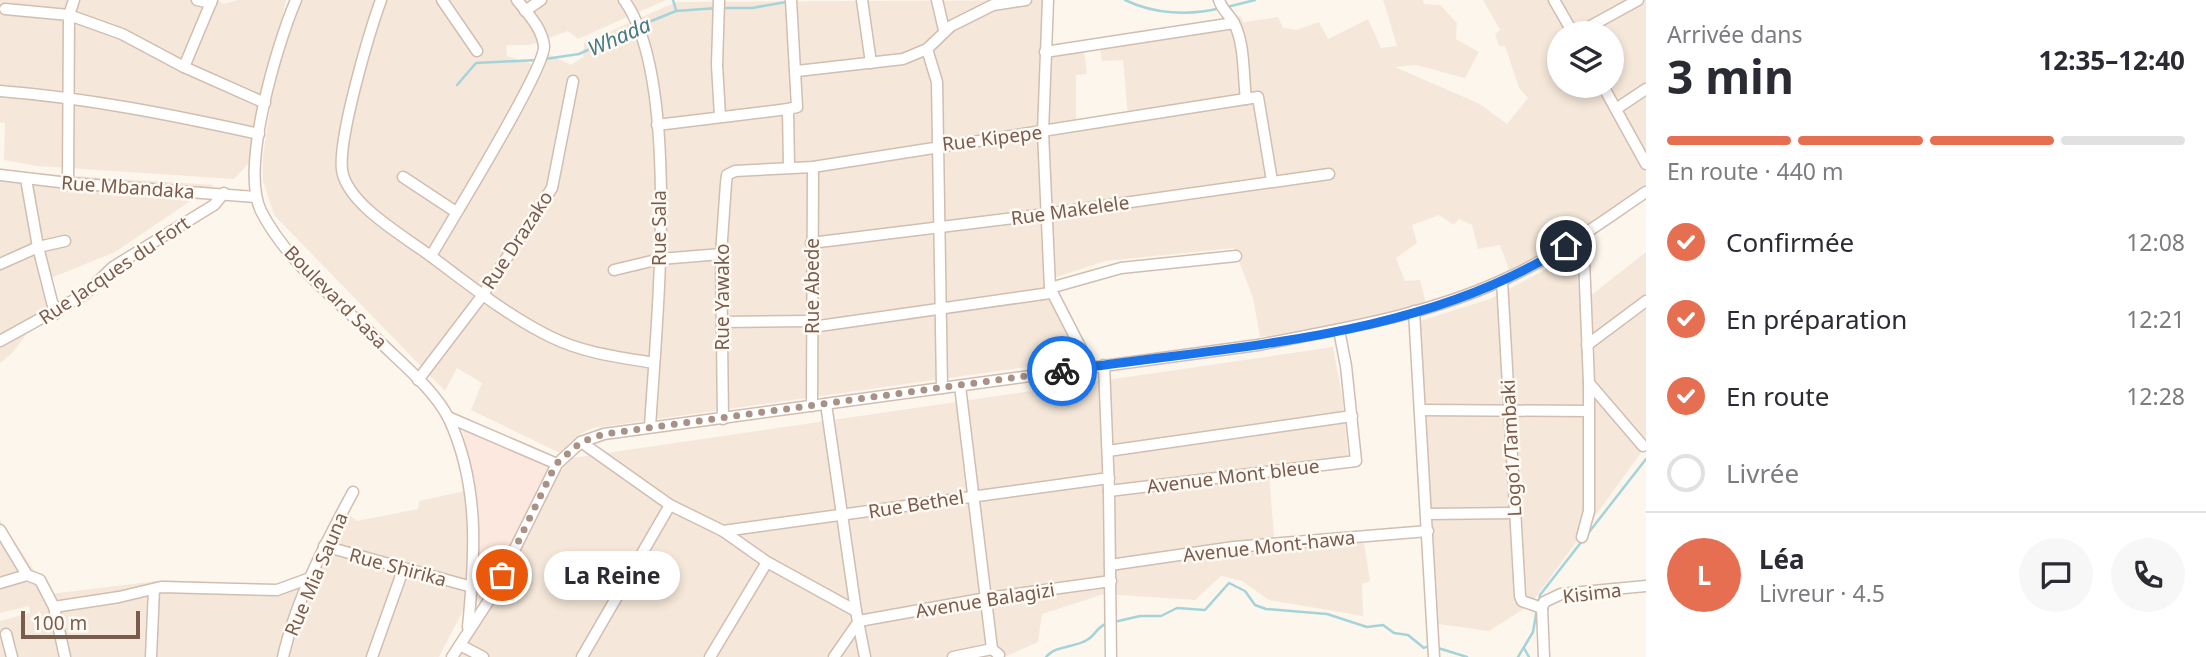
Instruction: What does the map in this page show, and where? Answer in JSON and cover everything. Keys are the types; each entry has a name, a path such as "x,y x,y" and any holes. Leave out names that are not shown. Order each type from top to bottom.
{"street":[{"path":"68,183 71,96 69,15 74,0"},
{"path":"184,66 211,1 197,0"},
{"path":"256,197 259,134 265,103 282,32 296,0"},
{"path":"442,0 477,51"},
{"path":"431,256 502,134 544,49 540,31 517,0"},
{"path":"525,11 541,0"},
{"name":"Rue Sala","path":"624,0 639,26 650,65 657,125 660,259 650,427"},
{"path":"862,0 871,63"},
{"path":"937,0 944,30"},
{"path":"797,72 903,59 927,49 944,30 993,5 1026,0"},
{"path":"1048,0 1043,132 1050,290 1090,366"},
{"path":"1554,0 1567,21"},
{"path":"1596,21 1634,0"},
{"path":"381,1 347,125 342,170 346,181 370,213 482,296 552,338 585,351 654,363"},
{"path":"657,125 797,107 791,1"},
{"path":"1220,4 1234,23 1241,48 1246,99"},
{"path":"719,6 717,65 720,116"},
{"path":"5,9 69,15 122,34 265,103"},
{"path":"1045,51 1234,23"},
{"path":"927,49 937,82 942,388"},
{"name":"Rue Drazako","path":"418,380 482,296 552,188 573,81"},
{"path":"1616,109 1646,89"},
{"path":"0,90 71,96 162,112 259,134"},
{"name":"Rue Kipepe","path":"727,175 735,171 789,166 813,167 936,145 1043,132 1258,97 1272,181"},
{"path":"1610,98 1646,164"},
{"path":"788,109 789,166"},
{"name":"Rue Abede","path":"812,406 813,167"},
{"name":"Rue Makelele","path":"811,243 1046,214 1329,174"},
{"name":"Rue Mbandaka","path":"0,175 26,180 256,197"},
{"name":"Rue Yawako","path":"723,419 721,254 727,175"},
{"path":"403,177 456,212"},
{"path":"26,180 38,247 55,314"},
{"path":"452,657 491,597 556,464 581,442 604,434 650,427 1258,345 1339,330 1414,311 1502,281 1549,257 1646,192"},
{"name":"Rue Jacques du Fort","path":"0,341 55,314 85,294 113,267 214,205 224,193"},
{"name":"Boulevard Sasa","path":"256,197 284,248 418,380 448,417 461,449 471,491 475,536 468,630"},
{"path":"1582,537 1589,511 1583,235"},
{"path":"0,264 38,247 65,241"},
{"path":"614,271 660,259 721,254"},
{"path":"722,322 811,324 941,310 1050,290 1121,268 1236,256"},
{"name":"Logo1/Tambaki","path":"1502,281 1520,596 1538,607"},
{"path":"1587,345 1646,301"},
{"path":"1414,311 1434,653"},
{"path":"1108,451 1352,416 1339,330"},
{"path":"1104,365 1109,478 1111,657"},
{"path":"1588,383 1643,446"},
{"path":"953,657 996,652 972,495 960,386"},
{"path":"826,404 841,516 865,657"},
{"path":"1420,410 1588,411"},
{"name":"Avenue Mont bleue","path":"1109,491 1356,461 1352,416"},
{"name":"Boulevard Sasa","path":"448,417 556,464"},
{"path":"581,442 670,505 723,531 767,562 858,616"},
{"name":"Rue Bethel","path":"723,531 1109,478"},
{"name":"Rue Mia Sauna","path":"283,657 290,624 313,577 324,546 353,492"},
{"path":"582,657 670,505"},
{"path":"1427,514 1514,513"},
{"path":"0,530 27,575"},
{"name":"Avenue Mont-hawa","path":"1110,565 1234,547 1428,531"},
{"name":"Rue Shirika","path":"324,546 472,587"},
{"path":"710,657 767,562"},
{"path":"372,657 403,570"},
{"path":"0,583 27,575 40,580 54,607 65,657"},
{"path":"54,607 154,589 277,590 313,577"},
{"name":"Avenue Balagizi","path":"858,616 1111,582"},
{"name":"Kisima","path":"1538,607 1561,594 1646,586"},
{"path":"151,657 154,589"},
{"path":"1538,607 1544,657"},
{"path":"834,657 858,616"},
{"path":"6,635 12,657"},
{"path":"460,645 483,657"}],"shaded area":[{"path":"0,0 218,0 223,4 238,0 286,0 252,160 234,179 37,166 4,160 5,123 0,122"},
{"path":"300,0 666,0 578,39 568,31 530,45 506,45 507,56 538,66 546,53 571,65 583,57 584,43 676,2 1045,0 1043,47 1083,43 1087,74 1076,75 1076,125 1128,115 1123,60 1102,61 1099,38 1240,16 1244,22 1278,17 1283,28 1296,30 1319,22 1328,39 1368,19 1381,48 1397,46 1383,0 1423,0 1424,4 1440,5 1457,23 1456,39 1479,52 1465,78 1416,65 1395,67 1480,104 1507,124 1528,98 1519,88 1505,46 1499,46 1495,34 1500,30 1483,0 1646,0 1646,186 1574,239 1510,272 1500,245 1478,249 1472,225 1459,219 1454,225 1439,215 1412,225 1417,243 1396,258 1405,281 1420,280 1426,303 1317,329 1260,337 1253,298 1234,248 1105,261 1048,280 1083,359 593,428 582,433 562,454 471,410 482,383 457,368 445,391 274,215 263,181 263,156 276,68"},
{"path":"0,168 15,172 214,185 115,252 46,280 52,300 13,352 0,363"},
{"path":"1646,252 1646,446 1530,605 1489,631 1438,624 1417,322 1490,299 1575,254 1580,304"},
{"path":"1333,347 1343,401 1348,458 1269,474 1275,549 1364,543 1370,581 1362,584 1363,616 1269,600 1242,581 1221,576 1195,600 1104,594 1042,614 1038,642 1005,657 459,657 486,615 558,475 572,458"},
{"path":"462,426 551,468 488,596 476,599 479,515"},
{"path":"465,491 469,549 466,605 439,657 0,657 0,621 30,613 29,606 0,613 0,520 50,594 165,580 303,586 347,513 357,521 418,509 419,501"}],"waterway":[{"path":"673,0 676,10"},
{"name":"Whada","path":"1125,0 1160,11 1197,12 1221,8"},
{"name":"Whada","path":"1227,7 1255,0"},
{"name":"Whada","path":"724,8 752,8 786,2"},
{"name":"Whada","path":"639,26 676,11 717,8"},
{"name":"Whada","path":"545,59 579,54 634,29"},
{"name":"Whada","path":"457,85 476,63 538,60"},
{"path":"1539,602 1540,595 1646,459"},
{"path":"1114,622 1140,616 1161,616 1177,608 1205,610 1229,583 1245,591 1255,605 1266,609 1327,614 1367,627 1383,625 1394,633 1408,635 1424,648 1428,646"},
{"path":"1518,657 1533,632 1537,609"},
{"path":"1046,657 1055,650 1087,640 1108,623"},
{"path":"1438,648 1467,657"},
{"path":"1524,648 1529,657"}],"way so far":[{"path":"502,575 556,464 581,442 604,434 650,427 1062,371"}],"place":[{"name":"La Reine","path":"502,575"}],"route":[{"path":"1062,371 1258,345 1339,330 1430,307 1502,281 1566,246"}]}
